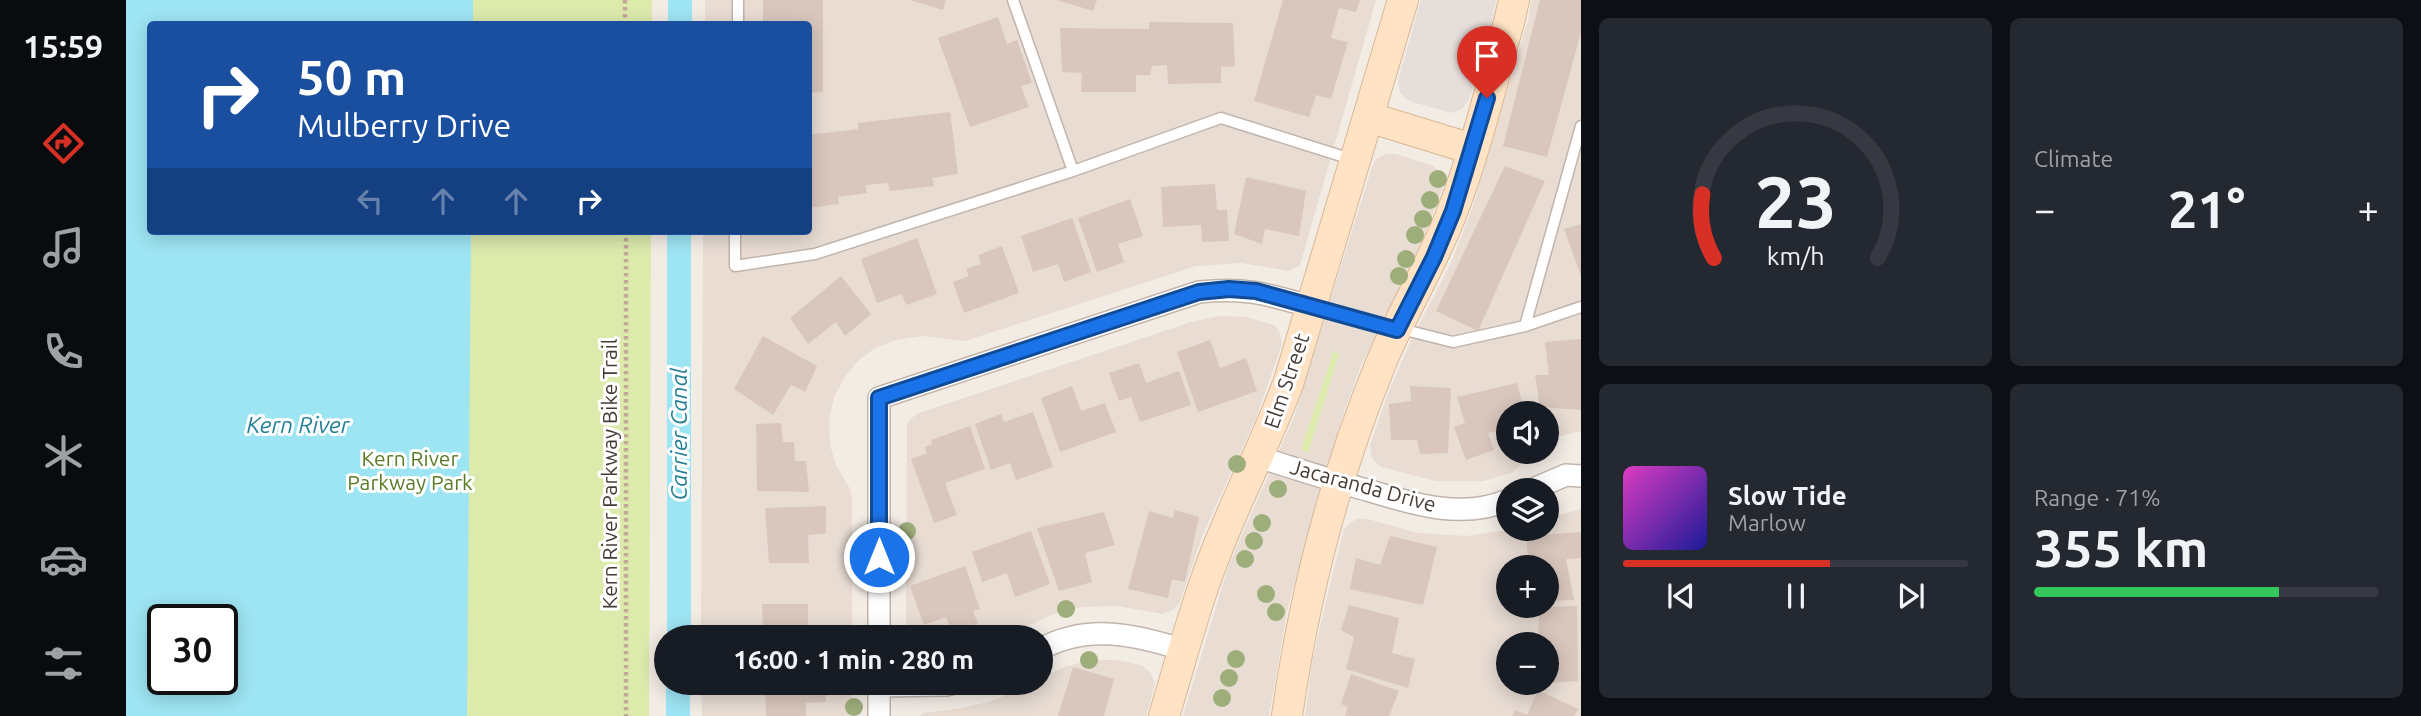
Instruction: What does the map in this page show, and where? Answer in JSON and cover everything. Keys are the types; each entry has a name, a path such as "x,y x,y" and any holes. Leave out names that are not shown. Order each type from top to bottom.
{"street":[{"name":"Elm Street","path":"1164,716 1209,569 1289,381 1403,0"},
{"path":"1287,716 1294,664 1307,603 1365,404 1453,211 1514,0"},
{"path":"1368,117 1472,149"},
{"path":"879,625 879,398 1199,292 1229,289 1256,291 1312,307"},
{"name":"Jacaranda Drive","path":"1258,457 1423,506 1458,510 1496,505"},
{"path":"1559,478 1566,475 1581,476"},
{"path":"1053,644 1074,636 1124,634 1184,650"},
{"path":"879,695 879,716"}],"lane":[{"path":"738,0 738,21"},
{"path":"1013,0 1073,171"},
{"path":"735,235 735,266 815,254 1073,171 1221,118 1356,160"},
{"path":"1525,326 1581,126"},
{"path":"1312,307 1453,342 1525,326 1581,307"}],"path":[{"path":"625,0 625,21"},
{"name":"Kern River Parkway Bike Trail","path":"626,235 626,716"}],"shaded area":[{"path":"705,0 1376,0 1300,265 1289,271 1242,263 1196,266 965,341 923,336 896,340 875,348 858,361 845,377 834,397 829,421 830,445 852,499 852,625 701,625 703,235 812,235 812,21 705,21"},
{"path":"1421,0 1496,0 1490,31 1469,100 1462,109 1451,113 1409,101 1400,93 1398,81"},
{"path":"1531,0 1581,0 1581,431 1559,436 1559,401 1496,401 1496,464 1521,464 1512,473 1483,481 1436,481 1381,467 1372,459 1370,445 1390,388 1413,336 1450,265 1472,209 1529,17"},
{"path":"1396,154 1433,166 1441,174 1442,189 1419,250 1361,365 1344,412 1288,606 1269,716 1183,716 1229,564 1294,417 1372,167 1377,158"},
{"path":"1220,316 1247,317 1274,325 1279,331 1282,344 1256,418 1203,534 1180,602 1174,609 1163,614 1117,606 1082,607 1053,614 1031,625 906,625 907,423 916,414 1191,322"},
{"path":"1581,509 1581,716 1305,716 1312,663 1329,588 1344,530 1351,522 1368,519 1418,533 1466,536 1496,532 1496,541 1559,541 1559,515"},
{"path":"1091,660 1116,660 1141,665 1151,673 1155,684 1146,716 920,716 923,713 992,701 1006,695 1053,695 1053,672"},
{"path":"701,695 852,695 852,716 702,716"}],"green space":[{"name":"Kern River","path":"126,0 652,0 652,21 147,21 147,235 651,235 649,716 126,716"},
{"path":"1334,351 1339,354 1308,453 1301,449"}],"water":[{"name":"Kern River","path":"126,0 473,0 473,21 147,21 147,235 471,235 467,716 126,716"}],"building":[{"path":"763,0 823,0 823,92 812,93 812,21 763,21"},
{"path":"910,0 946,0 943,10"},
{"path":"1057,0 1097,0 1093,11"},
{"path":"1283,0 1360,0 1356,12 1339,8 1331,38 1348,42 1331,99 1316,95 1309,117 1254,101"},
{"path":"1540,0 1581,0 1581,32 1547,157 1503,146"},
{"path":"998,17 1007,44 1017,40 1032,83 1021,86 1029,107 970,127 938,38"},
{"path":"1149,22 1233,23 1235,66 1221,67 1221,83 1168,84 1167,65 1152,66 1150,75 1136,75 1136,92 1081,92 1082,73 1062,72 1060,28 1149,29"},
{"path":"950,112 958,174 932,178 934,186 890,191 888,183 865,185 867,193 838,197 839,204 812,207 812,135 858,129 858,123"},
{"path":"1505,166 1545,181 1478,331 1436,311"},
{"path":"1246,177 1306,191 1299,236 1265,229 1262,244 1234,234"},
{"path":"1215,184 1217,210 1227,210 1229,241 1202,242 1201,225 1163,227 1161,187"},
{"path":"1130,199 1143,236 1118,244 1124,262 1097,272 1078,218"},
{"path":"1072,218 1091,272 1064,282 1058,264 1033,272 1021,236"},
{"path":"1581,224 1581,276 1564,229"},
{"path":"917,238 937,294 906,305 902,294 877,303 861,259"},
{"path":"1002,246 1019,293 964,313 953,282 969,276 966,269 981,264 978,255"},
{"path":"841,276 871,314 845,336 836,322 808,344 790,318"},
{"path":"763,336 817,366 805,392 791,385 773,415 734,389"},
{"path":"1581,339 1581,410 1559,408 1559,401 1539,401 1535,375 1549,375 1545,342"},
{"path":"1210,340 1220,368 1246,358 1257,391 1198,412 1177,352"},
{"path":"1139,363 1146,383 1179,371 1191,405 1140,422 1131,397 1119,401 1109,373"},
{"path":"1517,383 1522,401 1496,401 1496,431 1488,433 1494,450 1466,460 1454,427 1465,423 1457,397"},
{"path":"1072,386 1081,411 1105,403 1116,432 1060,452 1041,398"},
{"path":"1410,386 1451,388 1448,453 1420,454 1417,440 1391,440 1389,404 1411,401"},
{"path":"1033,412 1053,467 1016,480 1010,463 991,470 975,424 1001,414 1004,422"},
{"path":"781,423 783,442 794,442 795,461 806,461 809,492 757,491 756,424"},
{"path":"970,426 985,469 945,483 957,515 934,523 911,459 927,453 925,447 932,444 931,440"},
{"path":"826,506 826,533 808,535 809,563 769,563 765,508"},
{"path":"1175,510 1199,517 1185,582 1172,579 1168,598 1128,589 1149,511 1173,518"},
{"path":"1104,512 1115,545 1085,553 1092,582 1059,591 1037,528"},
{"path":"1031,531 1050,584 1015,597 1007,573 982,582 972,552"},
{"path":"1581,532 1581,558 1566,559 1574,600 1559,601 1559,555 1528,555 1526,541 1559,541 1559,534"},
{"path":"1390,536 1437,547 1423,605 1350,589 1356,558 1380,565"},
{"path":"965,566 980,609 973,611 978,624 949,625 946,617 924,625 910,586"},
{"path":"762,604 808,604 808,625 763,625"},
{"path":"1349,605 1399,618 1392,653 1415,659 1408,688 1346,669 1354,637 1341,630"},
{"path":"1559,606 1577,606 1578,681 1559,682 1559,632 1538,632 1539,618 1559,618"},
{"path":"1073,667 1114,679 1104,716 1058,716"},
{"path":"1351,674 1399,691 1389,716 1345,716 1348,707 1341,704"},
{"path":"765,695 826,695 826,702 806,703 806,716 766,716"},
{"path":"1536,695 1549,695 1578,709 1574,716 1512,716 1515,710 1527,715"}],"waterway":[{"name":"Carrier Canal","path":"680,0 680,21"},
{"name":"Carrier Canal","path":"679,235 679,625"},
{"name":"Carrier Canal","path":"678,695 678,716"}],"route":[{"path":"879,557 879,398 1199,292 1229,289 1256,291 1397,330 1434,257 1453,211 1487,98"}],"park label":[{"name":"Kern River Parkway Park","path":"410,471"}]}
